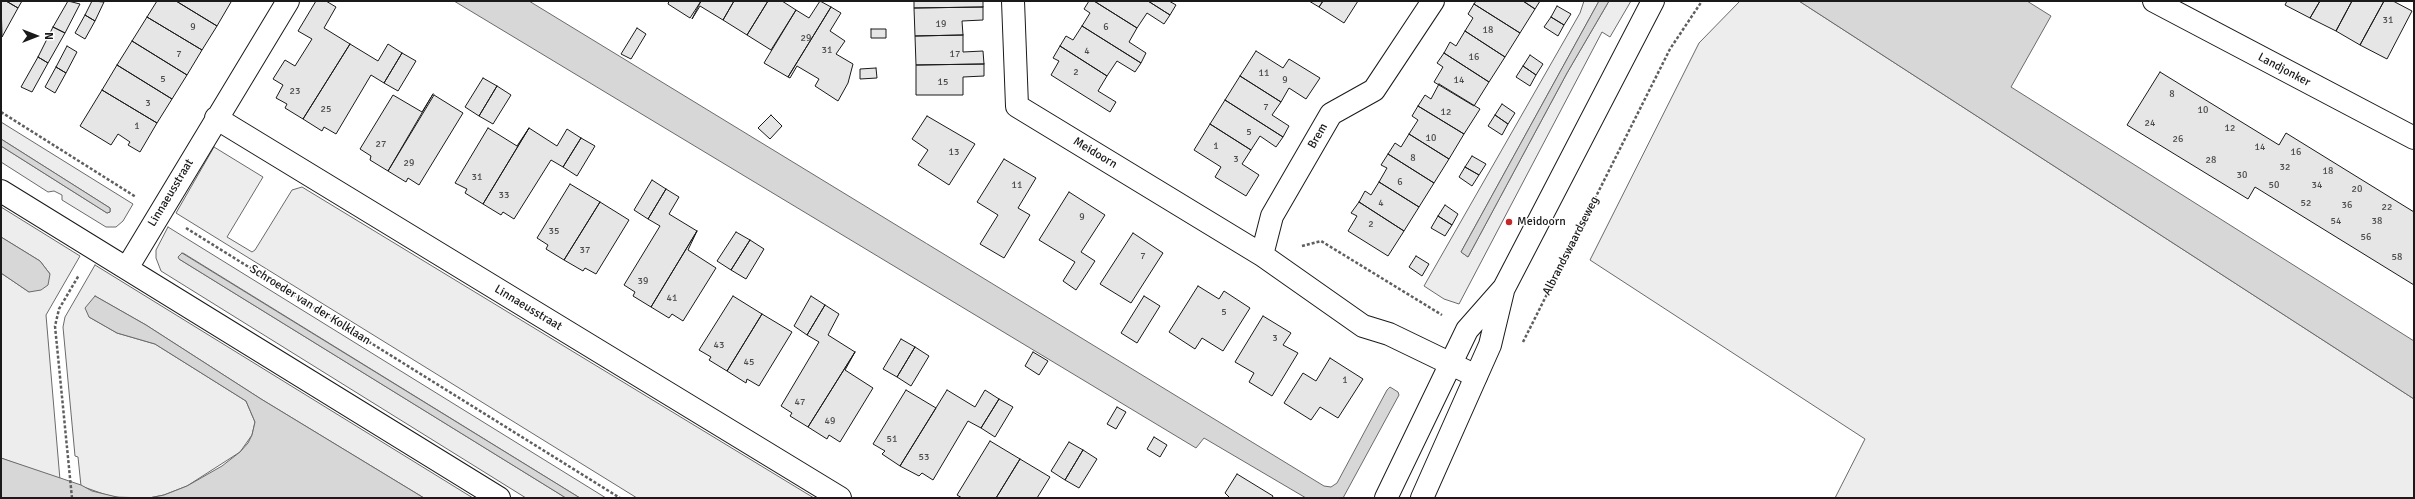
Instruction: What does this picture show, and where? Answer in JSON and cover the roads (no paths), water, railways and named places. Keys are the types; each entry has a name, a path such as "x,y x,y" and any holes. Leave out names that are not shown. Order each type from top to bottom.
{"street":[{"name":"Linnaeusstraat","path":"127,268 216,118 288,1"},
{"name":"Meidoorn","path":"1013,1 1017,106 1262,255 1363,326 1389,334 1476,376"},
{"name":"Brem","path":"1262,255 1272,216 1331,114 1374,90 1433,1"},
{"path":"1422,498 1490,345 1504,288 1653,1"},
{"name":"Landjonker","path":"2154,1 2414,138"},
{"name":"Linnaeusstraat","path":"216,118 840,498"},
{"path":"1,191 499,498"},
{"path":"1386,498 1467,330 1504,288"}],"place":[{"name":"Meidoorn","path":"1509,222"}]}
